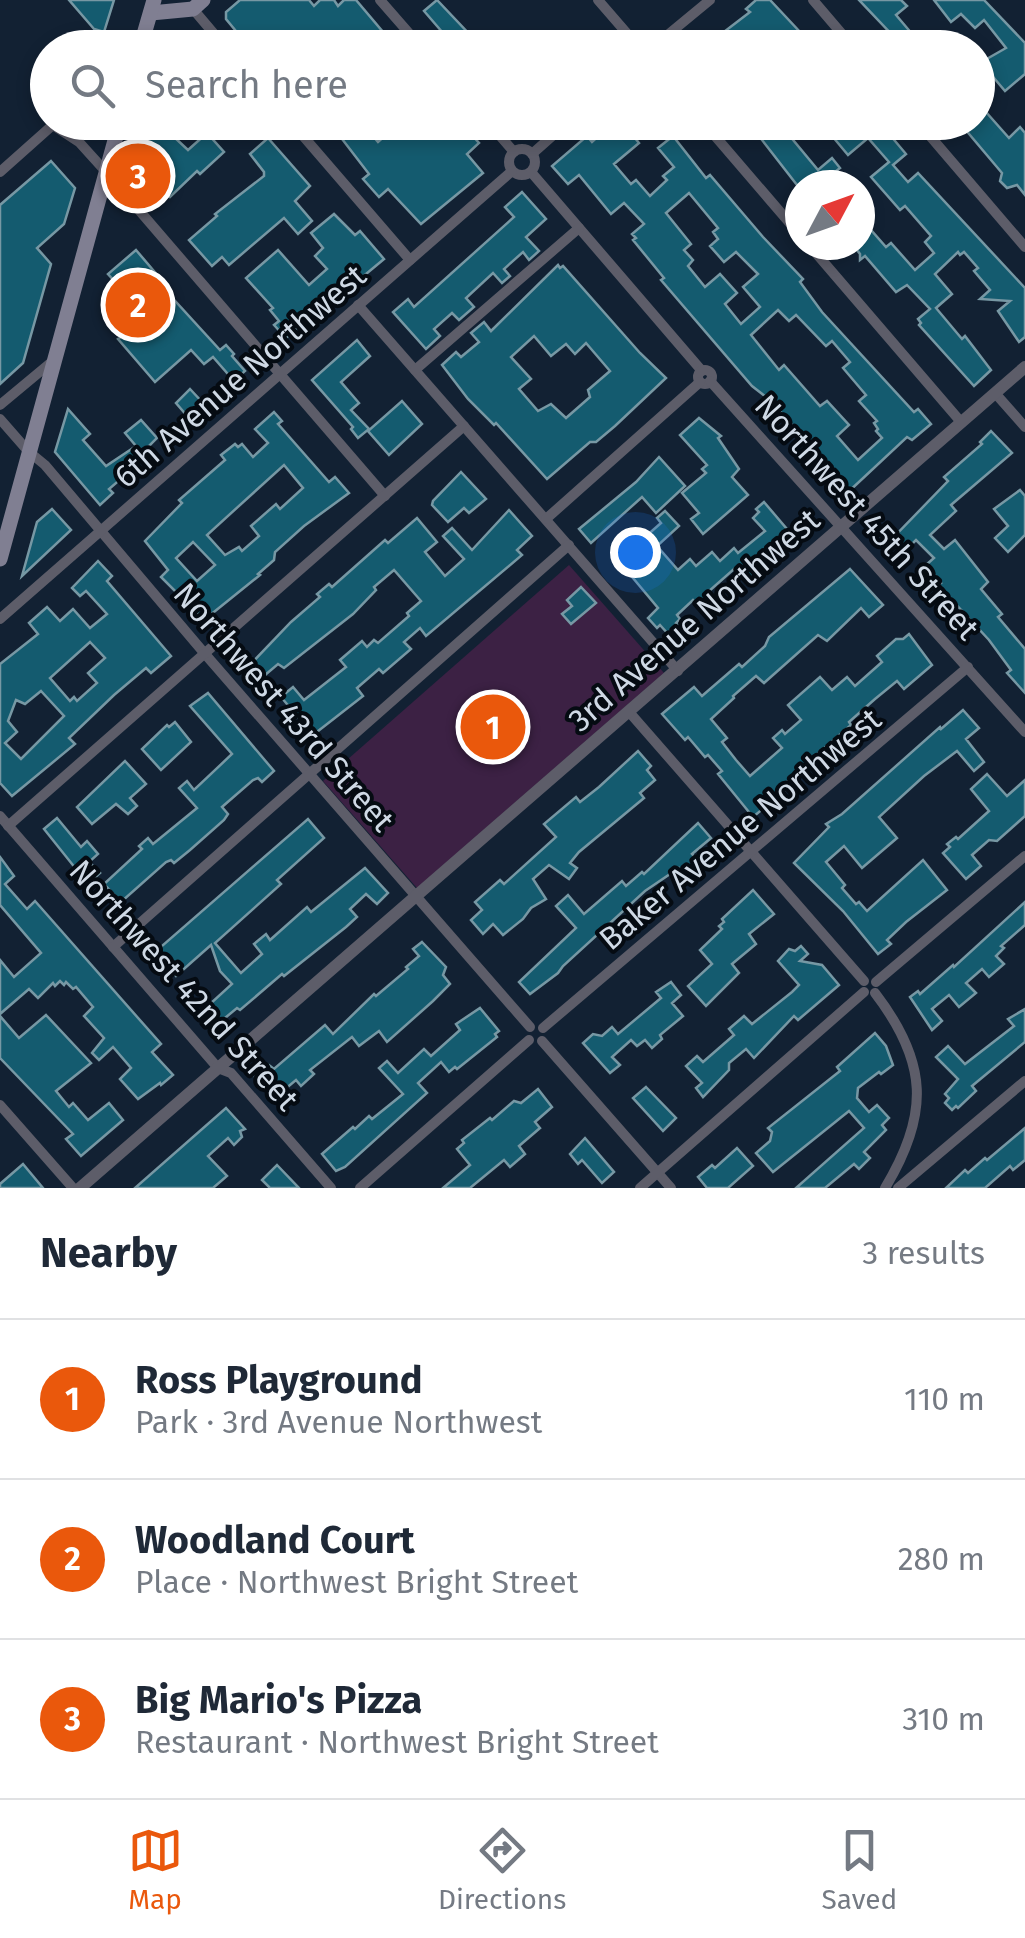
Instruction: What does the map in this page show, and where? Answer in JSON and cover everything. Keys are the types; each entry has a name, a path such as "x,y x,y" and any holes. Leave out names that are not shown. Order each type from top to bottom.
{"main road":[{"path":"152,6 198,4"},
{"path":"0,558 115,140"}],"street":[{"path":"380,0 406,30"},
{"path":"598,0 623,30"},
{"path":"674,30 710,0"},
{"path":"813,0 839,30"},
{"path":"198,4 215,30"},
{"path":"0,172 36,140"},
{"path":"76,140 385,496"},
{"path":"306,140 410,260"},
{"path":"504,140 514,152"},
{"path":"532,154 548,140"},
{"path":"718,140 785,218"},
{"path":"933,140 1025,247"},
{"path":"523,149 532,154 535,161 531,172 521,176 512,171 508,161 514,152 523,149"},
{"name":"6th Avenue Northwest","path":"0,619 512,171"},
{"name":"Northwest 45th Street","path":"531,172 704,378 1024,728"},
{"path":"415,370 579,228"},
{"path":"822,260 961,422"},
{"path":"358,305 678,671"},
{"path":"0,405 54,359"},
{"name":"3rd Avenue Northwest","path":"77,1188 630,713 1025,366"},
{"path":"546,519 704,378"},
{"path":"995,392 1025,428"},
{"name":"Northwest 43rd Street","path":"0,419 58,479 308,775 530,1027"},
{"path":"4,821 204,654 464,426"},
{"path":"113,947 569,545"},
{"name":"Baker Avenue Northwest","path":"543,1028 968,667"},
{"path":"630,713 870,987 900,1028 914,1058 917,1087 911,1137 885,1188"},
{"name":"Northwest 42nd Street","path":"4,821 218,1068 231,1073 331,1188"},
{"path":"640,1188 1025,856"},
{"path":"530,1027 543,1028 542,1041 536,1044 529,1040 530,1027"},
{"path":"360,1188 529,1040"},
{"path":"542,1041 670,1188"},
{"path":"898,1188 1025,1081"},
{"path":"0,1106 77,1188"}],"shaded area":[{"path":"569,565 664,673 417,888 323,781"}],"building":[{"path":"69,0 114,0 105,30 94,29"},
{"path":"240,0 309,0 314,6 320,0 334,0 338,6 344,0 356,0 381,30 235,30 226,19 226,12"},
{"path":"437,0 466,30 440,30 424,11"},
{"path":"756,0 770,0 798,30 726,30 750,12 746,9"},
{"path":"859,0 901,0 907,6 896,15 909,30 887,30"},
{"path":"934,0 984,0 1025,43 1025,74 1005,91 995,79 995,54 1006,48 995,30 984,20 975,28 961,14 951,22"},
{"path":"995,122 1009,138 1020,127 1025,133 1025,195 1017,185 1007,188 1000,181 1002,173 974,140 995,140"},
{"path":"142,140 177,140 188,150 199,140 213,140 224,152 170,197 157,183 145,193 132,179"},
{"path":"270,140 310,186 295,201 312,221 298,234 284,218 229,265 222,257 212,266 189,240 264,176 250,154"},
{"path":"343,140 479,143 467,154 483,173 421,224 388,189 379,197 363,179 369,174"},
{"path":"582,140 637,140 639,143 614,164 631,184 636,180 650,196 674,167 658,148 668,140 676,140 706,178 710,175 803,279 800,282 822,312 914,412 918,409 931,424 912,440 907,437 845,495 809,444 770,400 752,386 661,280 664,278 633,240 636,238 632,234 644,224 624,203 611,214 579,175 568,184 552,166","holes":["689,193 718,228 713,232 718,239 710,246 724,262 736,252 758,274 743,287 760,307 741,324 725,304 737,293 720,274 705,287 688,266 693,260 684,250 691,244 666,213","778,310 789,321 796,315 826,346 832,341 850,362 843,368 866,395 859,401 877,421 876,431 882,438 858,460 837,436 849,425 827,401 820,406 784,365 779,370 751,335"]},
{"path":"762,140 793,140 818,170 785,170"},
{"path":"835,140 866,140 848,155"},
{"path":"870,140 894,140 906,154 893,165 908,182 918,173 1025,288 1025,337 1019,342 998,311 1010,301 980,299 990,290 964,252 958,252 935,274 952,294 936,308 962,339 965,336 991,370 974,386 919,325 918,319 930,309 907,285 896,292 868,260 875,260 875,235 886,247 891,243 915,270 934,253 925,242 931,236 905,206 900,210 875,182 875,174 889,162"},
{"path":"832,158 840,168 838,170 818,170"},
{"path":"51,161 75,188 64,224 37,248 51,264 23,363 0,384 0,205"},
{"path":"522,192 546,219 526,237 539,251 529,260 523,252 504,269 510,276 502,283 493,273 466,298 474,307 459,320 452,313 434,329 440,336 426,349 393,312 408,299 414,307 514,217 505,207"},
{"path":"334,214 355,235 360,231 384,259 348,289 345,285 286,338 274,325 279,321 270,310 273,308 246,278 278,250 309,285 327,269 315,256 323,248 311,233"},
{"path":"136,250 170,290 167,292 220,350 226,345 234,354 245,371 234,381 213,357 204,364 191,350 155,382 118,339 121,337 106,320 126,302 112,286 116,283 108,274"},
{"path":"558,265 563,266 666,378 615,426 547,479 496,423 468,399 442,365 456,352 461,357 479,342 471,333 484,322 491,331","holes":["534,336 551,356 566,344 575,354 586,343 610,371 588,390 590,397 566,418 551,404 538,411 519,389 531,379 511,357"]},
{"path":"357,340 370,356 341,382 359,403 351,410 369,429 358,438 312,380"},
{"path":"190,389 203,403 188,417 176,403"},
{"path":"402,401 422,424 389,455 368,431"},
{"path":"68,409 90,434 83,440 106,466 136,446 125,433 141,420 157,438 134,461 137,465 109,489 113,493 100,505 55,452"},
{"path":"274,412 282,421 278,424 329,482 335,477 349,493 304,526 275,552 274,560 260,575 204,620 161,577 168,570 145,541 182,503 179,500 225,460 221,455 235,444 242,444 253,457 268,443 255,429","holes":["284,465 303,488 280,509 276,504 251,526 259,536 242,551 239,547 225,555 207,535","193,542 215,565 197,581 176,558"]},
{"path":"699,418 721,436 718,438 739,469 732,477 748,495 703,534 691,519 699,513 682,493 706,473 702,469 707,465 680,435"},
{"path":"991,431 1012,453 951,505 956,511 930,535 944,549 955,540 988,582 981,589 1025,649 1025,693 1007,673 1011,670 989,640 938,585 941,583 926,565 934,558 916,540 905,551 892,539 948,481 944,477"},
{"path":"659,457 685,486 656,513 642,497 591,543 579,529 636,482"},
{"path":"461,472 486,499 469,513 464,508 448,522 432,505 433,501"},
{"path":"1020,490 1025,496 1025,535 1008,552 995,538 1008,526 994,509"},
{"path":"764,502 792,535 772,553 773,560 746,583 734,569 708,592 717,605 706,614 693,600 677,615 680,628 670,636 660,625 657,628 648,618 658,608 612,553 638,531 644,538 661,523 657,518 665,511 679,526 657,546 678,570 690,559 696,566 712,552 720,561 734,548 738,553 765,531 753,518"},
{"path":"52,509 71,530 22,576 37,522"},
{"path":"509,510 532,536 517,550 522,555 426,636 420,628 404,642 411,649 383,673 379,669 357,688 363,696 313,735 281,697 293,687 304,700 346,667 340,660 362,641 367,647 374,640 378,643 409,616 407,613 421,601 394,570 374,587 376,590 353,614 284,668 278,664 258,681 246,669 320,597 317,594 329,584 332,587 385,540 388,543 417,518 437,542 425,552 445,576 464,559 443,536 452,528 472,550"},
{"path":"98,561 112,576 107,581 171,656 151,673 146,668 114,695 69,738 75,744 12,796 0,783 0,664 38,634 29,623 47,607 60,621 73,609 90,628 107,614 86,591 80,596 72,588","holes":["90,642 105,658 88,673 97,683 77,701 74,697 70,701 50,678","41,691 64,716 21,759 5,743 17,732 8,721 16,700 25,704"]},
{"path":"850,569 883,605 869,617 861,608 827,641 818,635 764,683 756,676 711,719 727,738 722,742 736,760 750,776 782,748 773,738 782,730 785,734 801,720 788,705 820,677 832,690 847,677 855,686 882,662 877,656 896,639 909,634 932,665 904,689 897,681 875,699 753,817 718,774 722,771 708,755 705,757 688,737 685,740 662,714 694,687 702,696 739,664 742,667 765,646 769,637"},
{"path":"581,587 596,603 571,624 562,614 572,606 567,600"},
{"path":"208,693 274,771 262,782 258,778 253,780 222,807 228,814 224,820 174,863 166,862 121,902 104,884 142,849 139,846 148,838 153,844 197,808 179,788 187,781 194,790 232,754 190,706"},
{"path":"963,710 979,728 966,739 984,762 974,771 957,751 924,776 879,817 897,838 862,868 844,846 826,862 845,885 842,888 867,911 923,860 947,890 906,922 887,940 891,944 878,954 843,911 794,863 829,827 826,824"},
{"path":"175,722 191,742 161,770 142,749"},
{"path":"638,751 651,766 647,770 655,780 640,793 644,798 579,852 570,863 577,868 569,879 549,865 533,879 546,899 531,908 523,919 503,935 493,924 483,934 471,920 482,910 475,902 500,880 504,884 556,837 544,824 576,797 580,802"},
{"path":"125,761 146,784 130,798 137,806 128,814 116,804 92,824 77,807"},
{"path":"987,774 1007,796 1025,780 1025,816 997,841 989,840 972,855 981,866 966,879 943,853 950,847 947,844 989,811 971,789"},
{"path":"57,818 81,847 87,841 98,854 89,862 100,873 88,884 44,829"},
{"path":"308,819 324,838 277,880 281,884 215,943 241,973 262,954 254,944 266,934 270,940 307,907 311,912 365,868 388,893 377,904 366,894 350,909 357,917 346,927 240,1010 210,1020 203,1005 209,1005 232,984 220,971 211,945 176,976 155,952"},
{"path":"698,823 711,838 692,854 698,861 684,874 679,868 645,891 558,973 530,994 519,982 576,928 556,906 568,895 584,914 622,881 626,886 644,874"},
{"path":"0,857 14,876 5,884 27,909 35,901 161,1044 152,1052 173,1075 161,1085 138,1099 120,1079 131,1068 113,1047 99,1060 92,1053 104,1038 84,1016 93,1007 76,987 73,989 66,982 55,986 53,983 38,998 29,989 0,1014 0,960 14,977 41,953 0,905"},
{"path":"753,890 774,914 749,934 756,944 732,964 739,973 706,1006 688,986 712,964 700,950 722,929 722,919"},
{"path":"1025,902 1025,925 1001,946 1004,948 996,956 1004,964 989,977 982,969 966,983 976,993 959,1007 949,995 932,1009 942,1021 932,1030 910,997 918,991 920,994 954,967"},
{"path":"422,942 446,967 443,975 450,984 387,1042 379,1031 359,1046 352,1037 310,1070 314,1074 301,1086 296,1080 272,1097 255,1077 269,1065 274,1069 325,1025 333,1034 374,994 408,969 419,956 413,949"},
{"path":"801,946 808,954 800,961 822,965 839,985 798,1020 794,1016 754,1058 746,1049 729,1063 729,1070 703,1097 696,1088 702,1083 686,1066 697,1056 703,1062 734,1035 729,1029 744,1016 752,1024 799,985 778,961 789,949 795,951"},
{"path":"671,982 681,995 672,1003 683,1016 660,1035 662,1039 652,1048 645,1040 637,1046 631,1040 612,1057 620,1065 610,1073 583,1043 593,1034 602,1036 612,1027 618,1034 661,998 656,992"},
{"path":"480,1008 499,1031 497,1037 457,1069 449,1072 441,1062 418,1083 427,1093 336,1171 322,1154 353,1127 369,1116 372,1119 403,1094 379,1068 387,1061 398,1073 424,1049 431,1056 460,1030 456,1024"},
{"path":"1025,1009 1025,1042 972,1086 976,1091 952,1110 945,1103 949,1098 945,1094 958,1079 936,1057 948,1046 965,1064 1014,1026 1008,1019"},
{"path":"46,1015 91,1063 56,1091 69,1107 73,1103 88,1120 109,1103 123,1120 81,1156 66,1139 73,1134 0,1058 0,1016 19,1038"},
{"path":"875,1033 886,1046 893,1065 858,1088 857,1098 869,1112 877,1105 889,1118 882,1125 886,1130 864,1152 870,1158 859,1169 854,1164 825,1188 796,1188 864,1128 849,1111 773,1172 756,1153 770,1141 772,1132 768,1128 840,1071 837,1067"},
{"path":"646,1087 676,1118 663,1131 633,1098"},
{"path":"538,1089 552,1107 535,1122 540,1128 519,1146 525,1154 510,1167 504,1160 470,1188 443,1188 470,1165 457,1149 464,1143 462,1140 514,1101 521,1103"},
{"path":"226,1108 245,1129 240,1131 242,1137 234,1145 228,1138 208,1156 227,1176 213,1188 135,1188"},
{"path":"1025,1128 1025,1160 1013,1170 1010,1166 985,1188 946,1188 965,1170 968,1173 987,1160"},
{"path":"585,1138 614,1172 602,1183 582,1160 578,1164 570,1154"},
{"path":"737,1148 753,1166 728,1188 707,1188 698,1177"},
{"path":"23,1164 43,1188 0,1188 0,1184"},
{"path":"277,1165 299,1188 270,1188 262,1180"}],"place":[{"name":"Big Mario's Pizza","path":"138,176"},
{"name":"Woodland Court","path":"138,305"},
{"name":"Ross Playground","path":"493,727"}]}
